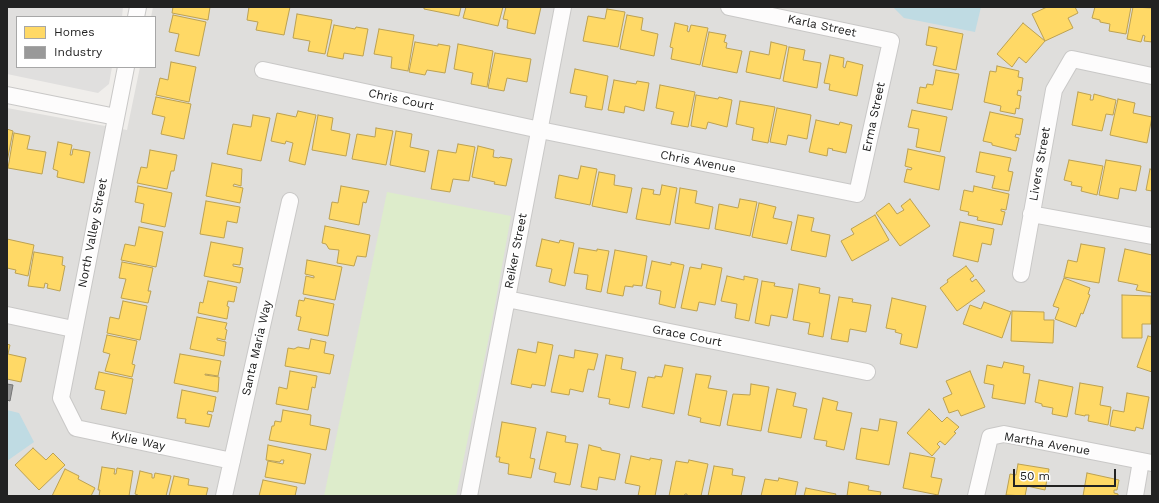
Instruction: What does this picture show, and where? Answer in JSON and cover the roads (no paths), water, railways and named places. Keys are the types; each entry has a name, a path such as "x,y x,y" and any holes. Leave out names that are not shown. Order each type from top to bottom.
{"street":[{"name":"Reiker Street","path":"469,496 563,7"},
{"name":"Karla Street","path":"729,7 891,41"},
{"name":"Erma Street","path":"857,194 891,41"},
{"name":"Livers Street","path":"1021,274 1054,90 1072,59 1152,76"},
{"name":"North Valley Street","path":"61,398 126,68"},
{"name":"Chris Court","path":"263,70 540,130"},
{"path":"7,95 116,117"},
{"name":"Chris Avenue","path":"540,130 857,194"},
{"name":"Santa Maria Way","path":"224,496 290,201"},
{"path":"1031,214 1152,236"},
{"name":"Grace Court","path":"507,299 867,372"},
{"path":"7,315 74,329"},
{"name":"Kylie Way","path":"61,398 76,428 232,461"},
{"name":"Martha Avenue","path":"976,496 990,437 1004,434 1147,462"},
{"path":"1135,496 1147,462"}],"water":[{"path":"893,7 981,7 975,32 904,18"},
{"path":"7,410 19,413 34,442 7,461"}]}
